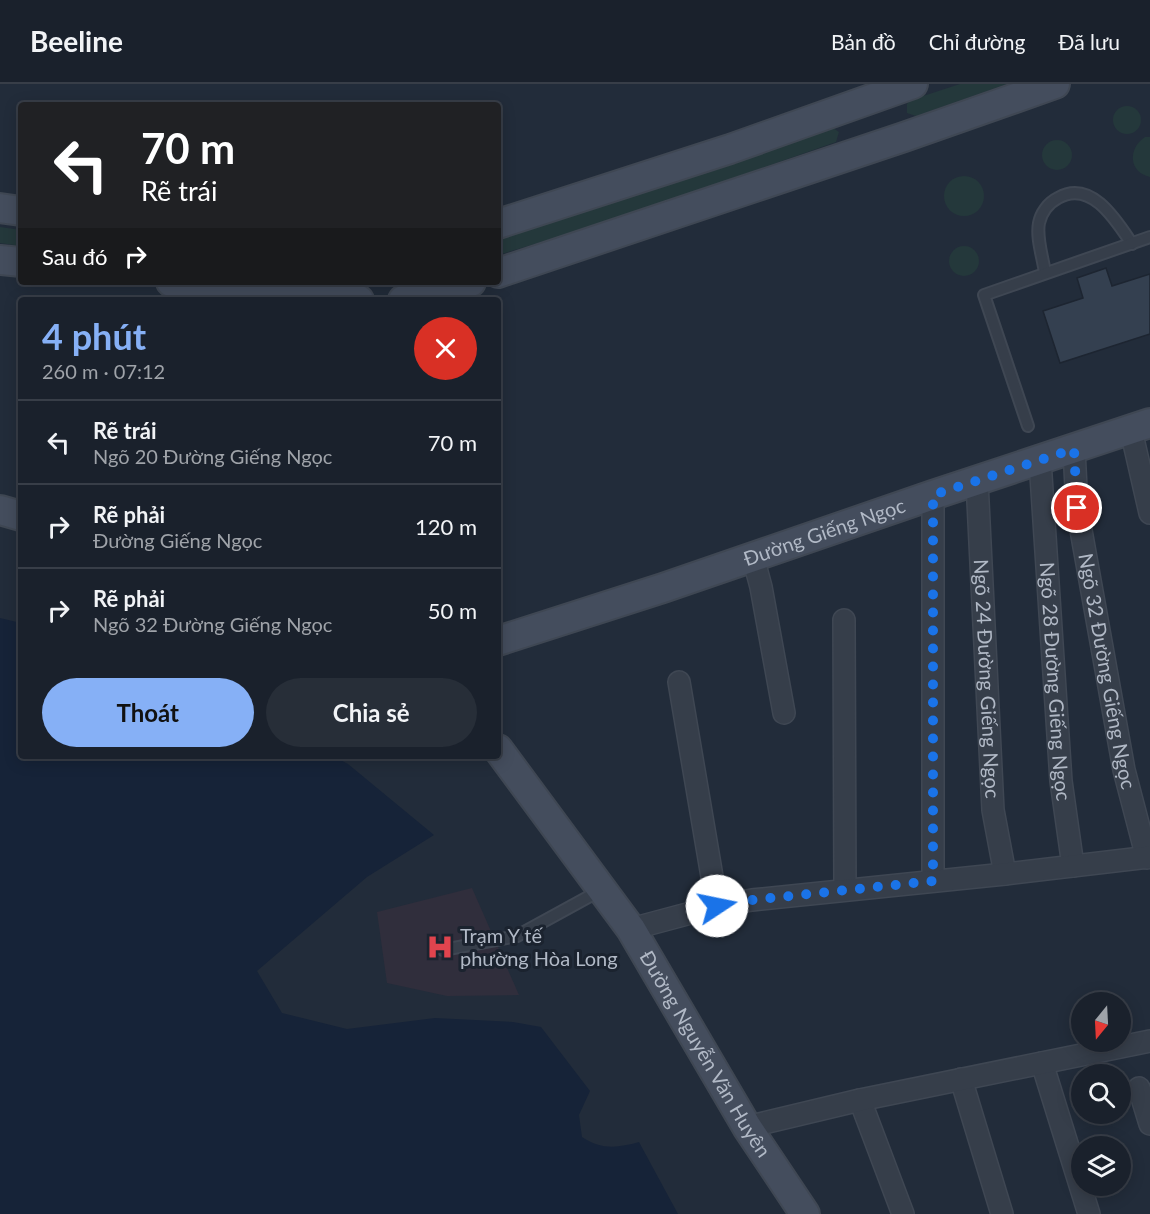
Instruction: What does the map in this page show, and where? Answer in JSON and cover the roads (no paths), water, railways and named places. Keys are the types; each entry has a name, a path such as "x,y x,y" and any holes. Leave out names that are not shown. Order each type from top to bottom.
{"main road":[{"path":"501,223 730,149 913,84"},
{"path":"501,272 1055,84"},
{"path":"861,103 877,146"},
{"path":"0,208 18,211"},
{"path":"0,260 18,262"},
{"path":"194,285 285,297"},
{"path":"420,297 462,285"},
{"name":"Đường Giếng Ngọc","path":"501,640 1140,427"},
{"path":"0,510 18,515"},
{"name":"Đường Nguyễn Văn Huyên","path":"501,752 631,929 747,1127 805,1214"}],"street":[{"path":"1140,427 1150,513"},
{"name":"Ngõ 32 Đường Giếng Ngọc","path":"1074,449 1077,508 1124,770 1148,857"},
{"name":"Ngõ 28 Đường Giếng Ngọc","path":"1040,460 1061,781 1073,866"},
{"name":"Ngõ 24 Đường Giếng Ngọc","path":"977,481 993,810 1005,874"},
{"path":"933,495 933,881"},
{"path":"753,557 761,587 784,713"},
{"path":"844,620 845,890"},
{"path":"679,682 717,906"},
{"path":"631,929 717,906 752,900 1148,857"},
{"path":"747,1127 860,1100 1150,1041"},
{"path":"1042,1063 1089,1214"},
{"path":"961,1079 1002,1214"},
{"path":"1139,1088 1150,1124"},
{"path":"860,1100 903,1214"}],"lane":[{"path":"1045,273 1039,224 1047,206 1064,194 1078,193 1103,205 1132,244"},
{"path":"1028,426 984,295 1150,237"},
{"path":"444,950 518,936 603,889"}],"water":[{"path":"0,618 18,622 18,759 339,759 348,764 434,835 367,877 257,971 282,1013 347,1029 435,1018 513,1022 541,1027 590,1091 579,1115 582,1137 596,1144 610,1147 639,1142 678,1214 0,1214"}],"place":[{"name":"Trạm Y tế phường Hòa Long","path":"440,947"}]}
